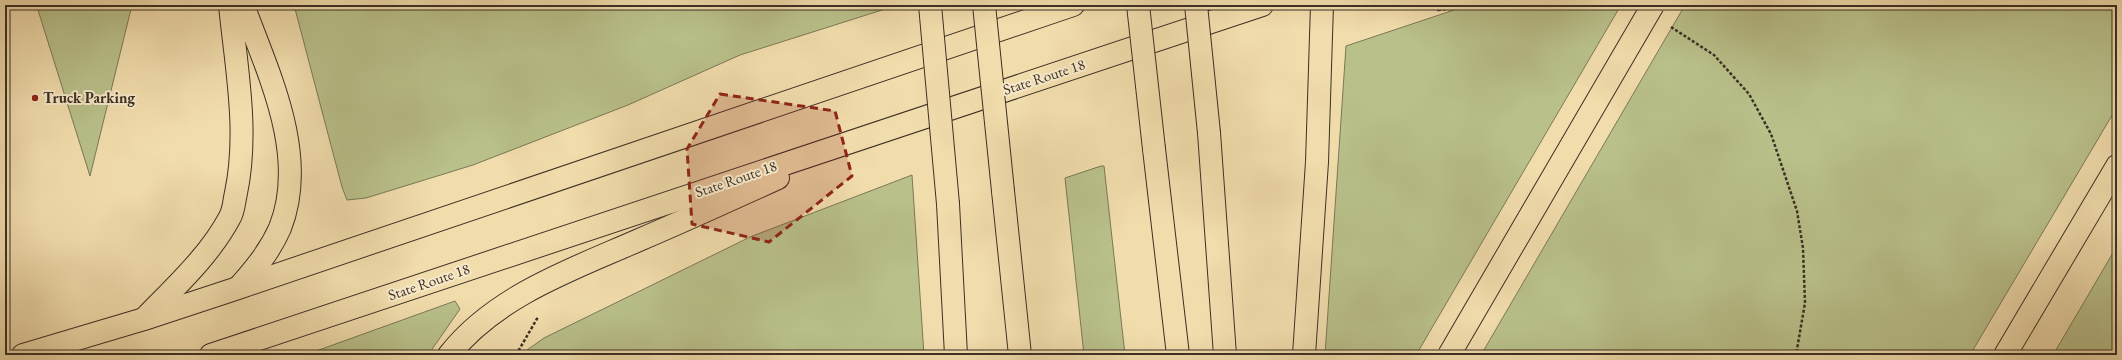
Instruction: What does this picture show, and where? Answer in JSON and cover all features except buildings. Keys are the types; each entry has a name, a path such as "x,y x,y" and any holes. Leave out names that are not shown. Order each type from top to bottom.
{"highway":[{"path":"144,319 193,268 207,251 231,216 240,174 242,123 230,5"},
{"path":"238,288 260,262 280,227 287,196 290,168 286,135 273,85 243,5"},
{"path":"930,5 948,204 956,355"},
{"path":"984,5 1020,355"},
{"path":"23,355 144,319 238,288 1073,5"},
{"path":"1138,5 1178,355"},
{"path":"1196,5 1209,133 1225,355"},
{"name":"State Route 18","path":"211,355 884,129 1262,5"},
{"path":"1304,355 1317,162 1322,5"},
{"path":"1449,355 1653,5"},
{"path":"449,355 456,345 488,318 523,294 557,277 884,129"},
{"path":"2005,355 2117,166"}],"path":[{"path":"1437,5 1438,10 1489,5"},
{"path":"1608,5 1625,8"},
{"path":"1669,26 1714,55 1749,94 1771,134 1797,211 1803,248 1804,303 1796,355"}],"highlighted area":[{"path":"720,94 835,111 852,176 769,242 692,224 687,149"}],"green space":[{"path":"36,5 132,5 90,176 38,10"},
{"path":"294,5 898,5 740,55 628,105 473,165 366,198 347,200 342,187"},
{"path":"1469,5 1621,5 1416,355 1325,355 1346,46"},
{"path":"1685,5 2117,5 2117,107 1970,355 1481,355"},
{"path":"1104,166 1125,355 1084,355 1065,178"},
{"path":"912,175 924,355 520,355 544,338 750,237"},
{"path":"2117,246 2117,355 2053,355"},
{"path":"455,301 460,309 428,355 305,355"}],"place":[{"name":"Truck Parking","path":"35,98"}]}
